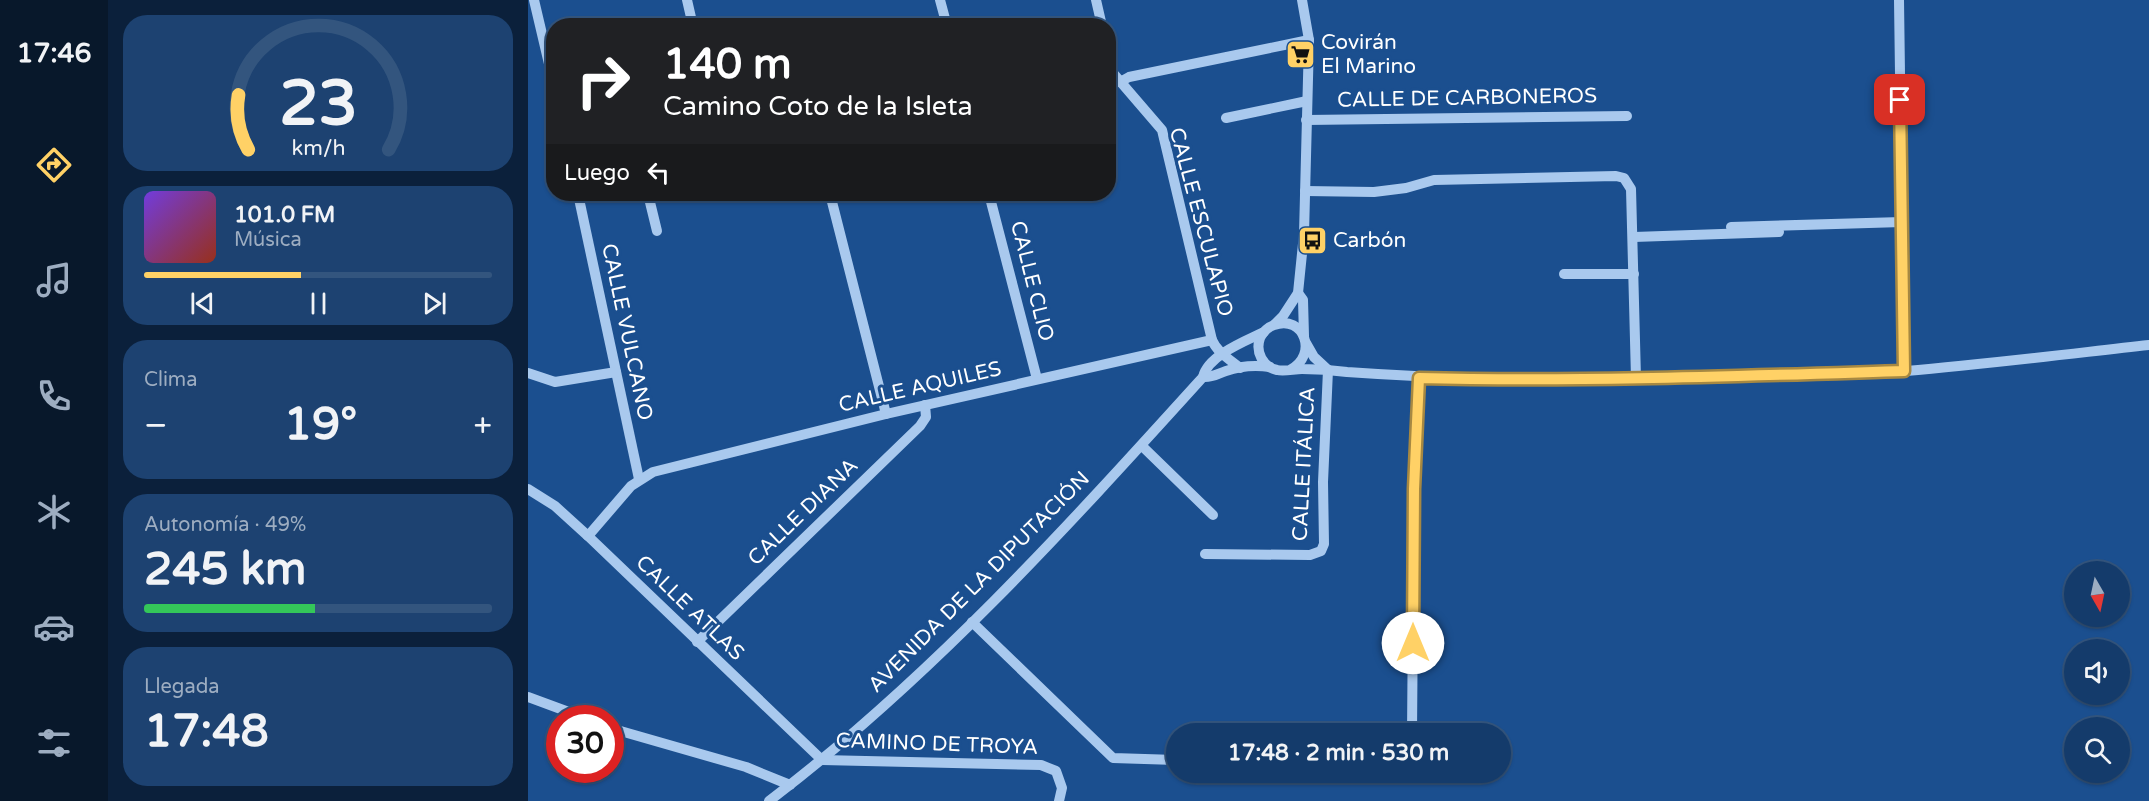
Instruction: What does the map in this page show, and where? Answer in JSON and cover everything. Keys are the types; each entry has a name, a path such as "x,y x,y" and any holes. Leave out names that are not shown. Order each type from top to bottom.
{"street":[{"path":"534,0 546,51"},
{"path":"687,0 691,18"},
{"path":"940,0 944,18"},
{"path":"1096,0 1100,18"},
{"path":"1270,367 1261,357 1258,344 1264,332 1283,316 1298,293 1305,190 1309,40 1302,0"},
{"path":"1899,0 1904,371"},
{"path":"1116,76 1129,77 1309,40"},
{"name":"CALLE ESCULAPIO","path":"1116,78 1162,130 1212,340 1222,354 1240,368"},
{"path":"1226,118 1306,101"},
{"name":"CALLE DE CARBONEROS","path":"1306,120 1627,116"},
{"path":"1305,190 1374,192 1406,188 1434,180 1620,177 1628,181 1631,189 1634,237 1636,378"},
{"name":"CALLE VULCANO","path":"579,201 639,479"},
{"path":"650,201 657,231"},
{"path":"832,201 886,414"},
{"name":"CALLE CLIO","path":"991,201 1037,379"},
{"path":"1731,226 1902,222"},
{"path":"1634,237 1800,232"},
{"path":"1564,274 1634,274"},
{"path":"1290,370 1305,356 1303,300 1298,293"},
{"path":"1275,324 1295,326 1314,357 1328,370"},
{"name":"AVENIDA DE LA DIPUTACIÓN","path":"769,801 822,760 972,622 1065,530 1203,377 1204,371 1222,354 1264,332"},
{"name":"CALLE AQUILES","path":"639,479 653,472 886,414 1212,340"},
{"path":"1203,377 1210,378 1225,371 1255,365 1283,371 1328,370 1419,378 1689,379 1904,371 2149,345"},
{"name":"CALLE ITÁLICA","path":"1205,554 1310,555 1321,551 1324,544 1323,482 1328,370"},
{"path":"528,373 555,382 616,372"},
{"path":"1412,723 1414,489 1419,378"},
{"name":"CALLE DIANA","path":"697,642 920,426 926,417 925,405"},
{"path":"1142,446 1213,515"},
{"path":"588,536 639,479"},
{"name":"CALLE ATLAS","path":"528,489 555,506 588,536 822,760"},
{"path":"972,622 1113,758 1166,760"},
{"path":"528,697 550,705"},
{"path":"624,732 746,766 790,785"},
{"name":"CAMINO DE TROYA","path":"822,760 1041,765 1056,771 1062,788 1059,801"}],"place":[{"name":"Covirán El Marino","path":"1300,54"},
{"name":"Carbón","path":"1312,240"}],"route":[{"path":"1413,643 1414,489 1419,378 1689,379 1904,371 1900,100"}]}
